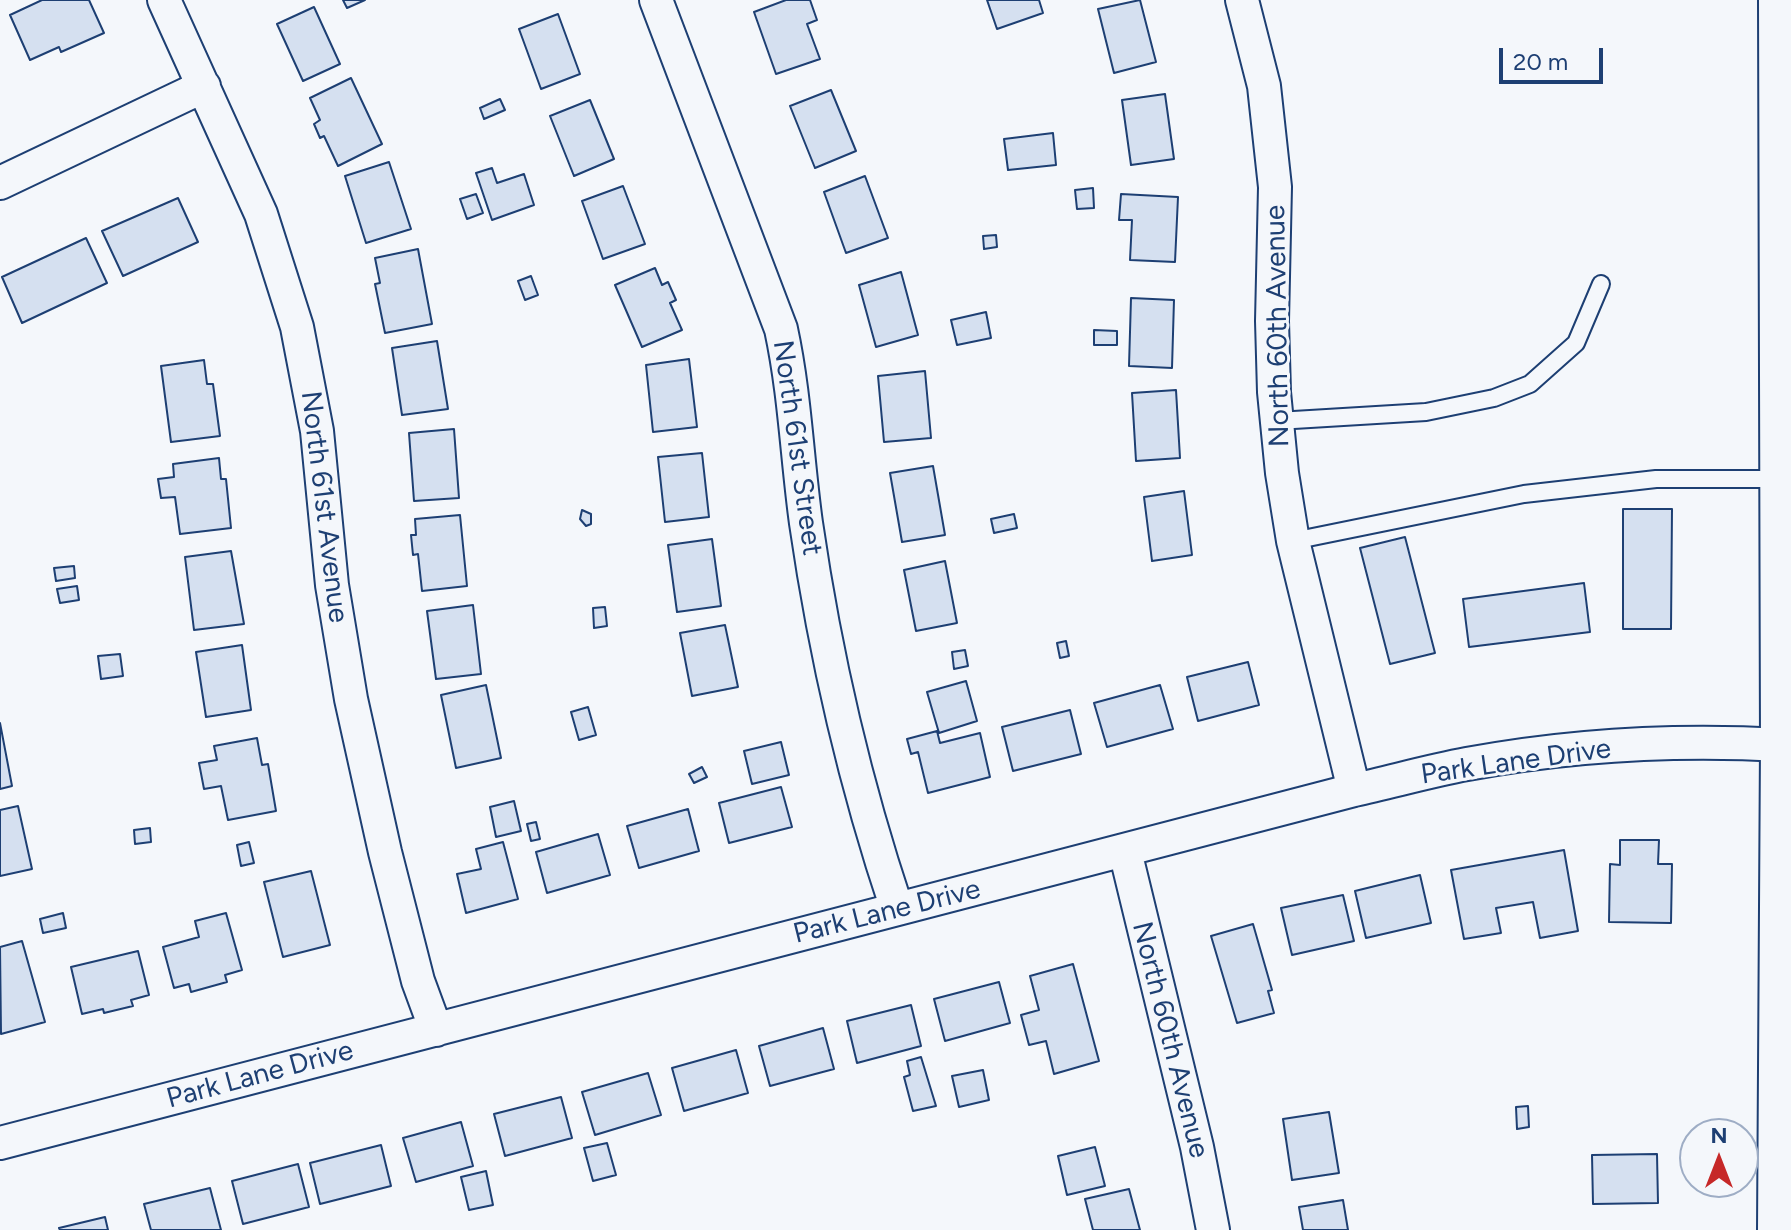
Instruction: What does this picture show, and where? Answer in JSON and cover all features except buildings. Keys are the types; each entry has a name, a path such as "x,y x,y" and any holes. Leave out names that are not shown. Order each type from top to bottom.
{"main road":[{"path":"1780,1230 1786,966 1781,479 1786,426 1781,0"}],"street":[{"name":"North 61st Avenue","path":"164,0 261,214 297,327 317,431 332,585 351,699 418,981 436,1030"},
{"name":"North 61st Street","path":"656,0 781,329 792,377 806,522 827,645 856,771 897,909"},
{"name":"North 60th Avenue","path":"1242,0 1264,86 1275,187 1272,321 1277,421 1293,541 1354,790"},
{"path":"0,183 204,86"},
{"name":"Park Lane Drive","path":"0,1143 1354,790 1465,764 1553,751 1718,741 1783,745"},
{"name":"North 60th Avenue","path":"1125,851 1197,1147 1213,1230"}],"lane":[{"path":"1277,421 1426,412 1494,398 1530,384 1576,343 1601,284"},
{"path":"1293,541 1524,494 1656,479 1781,479"}]}
